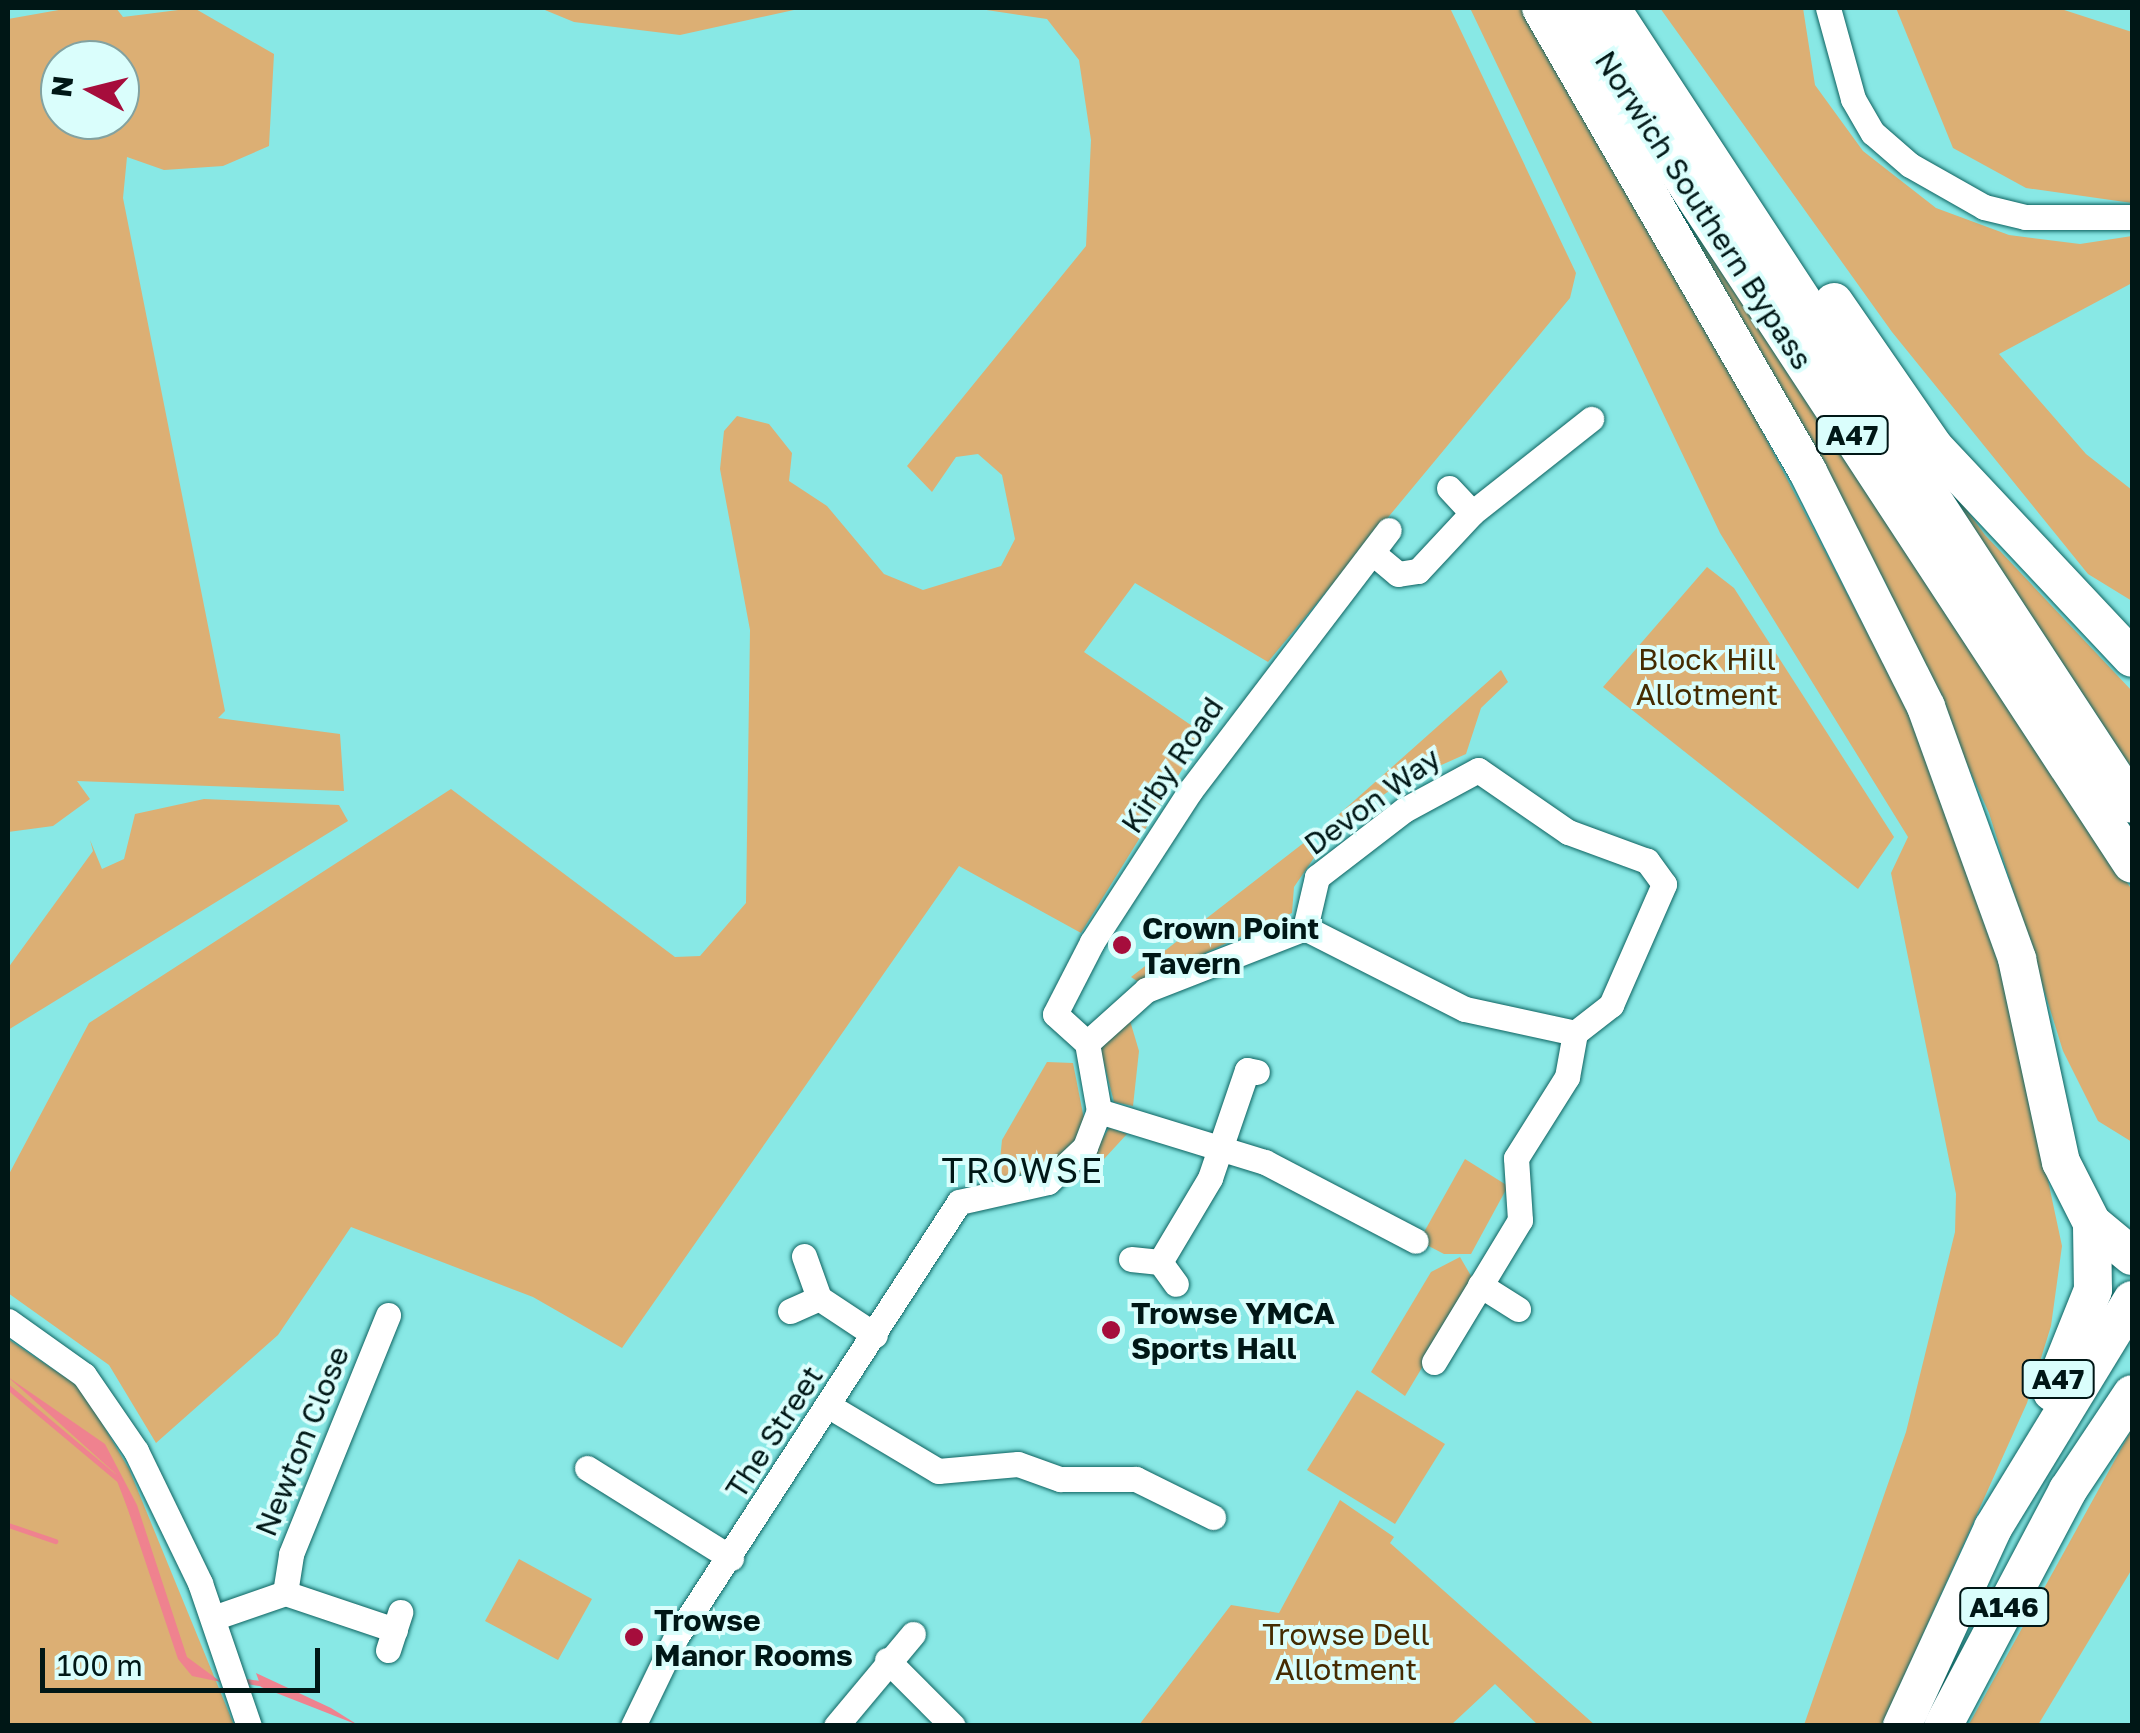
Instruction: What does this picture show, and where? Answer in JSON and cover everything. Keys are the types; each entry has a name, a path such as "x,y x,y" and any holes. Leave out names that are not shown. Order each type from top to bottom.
{"highway":[{"name":"A47","path":"1541,8 1808,472 1926,707 2017,959 2061,1162 2092,1224 2132,1256"},
{"name":"Norwich Southern Bypass","path":"1571,8 2132,864"},
{"name":"Norwich Southern Bypass","path":"1610,8 2132,804"},
{"name":"A47","path":"1622,8 1934,447 2132,658"},
{"name":"A47","path":"1993,1528 2093,1290 2092,1224"},
{"name":"A146","path":"1902,1726 1993,1528 2132,1300"},
{"name":"A146","path":"1943,1726 2053,1517 2132,1394"}],"street":[{"path":"1828,8 1853,99 1873,132 1910,165 1984,207 2025,217 2132,217"},
{"path":"1374,554 1412,574 1472,513 1590,419"},
{"path":"1449,488 1472,513"},
{"name":"Kirby Road","path":"1087,1042 1055,1014 1092,942 1254,703 1389,530"},
{"name":"Devon Way","path":"1306,928 1317,877 1404,810 1478,770 1568,832 1647,861 1664,884 1611,1005 1575,1033"},
{"path":"1416,1242 1223,1146 1099,1111 1087,1042 1146,990 1306,928 1465,1010 1575,1033 1567,1077 1516,1158 1520,1220 1434,1362"},
{"path":"1160,1262 1223,1146 1247,1070 1258,1072"},
{"name":"The Street","path":"632,1726 640,1698 959,1202 987,1192 1029,1190 1063,1174 1099,1111"},
{"path":"804,1256 819,1298 875,1334"},
{"path":"1132,1259 1160,1262 1176,1284"},
{"path":"1480,1285 1518,1309"},
{"path":"790,1311 819,1298"},
{"name":"Newton Close","path":"285,1593 291,1554 388,1315"},
{"path":"8,1321 84,1375 136,1452 214,1618 238,1680 250,1726"},
{"path":"830,1406 938,1471 1018,1464 1060,1479 1136,1478 1212,1517"},
{"path":"586,1468 731,1558"},
{"path":"214,1618 285,1593 394,1631"},
{"path":"836,1726 887,1660 913,1634"},
{"path":"887,1660 952,1726"}],"green space":[{"path":"70,8 116,8 123,17 194,8 274,54 269,146 223,166 164,170 127,157 123,198 225,711 218,718 340,734 344,791 77,781 90,799 53,826 8,832 8,19"},
{"path":"540,8 803,8 680,35 574,22"},
{"path":"973,8 1450,8 1576,273 1570,298 1268,662 1135,583 1084,652 1204,734 1081,933 959,866 622,1348 533,1297 351,1227 278,1335 156,1443 109,1365 8,1293 8,1176 89,1023 451,789 675,957 700,956 746,903 750,630 720,469 724,431 737,416 769,424 792,453 789,481 827,506 884,574 923,590 1001,566 1015,539 1002,475 978,454 956,457 932,492 907,466 1086,246 1091,140 1079,60 1047,19"},
{"path":"1470,8 1522,8 1647,211 1912,718 2003,969 2062,1246 2051,1326 2027,1403 1882,1725 1804,1725 1906,1432 1955,1232 1956,1194 1891,873 1908,837 1720,533"},
{"path":"1660,8 1803,8 1815,85 1863,151 1936,208 2009,235 2080,244 2132,236 2132,283 1999,354 2086,454 2132,490 2132,601 2088,574 1892,332"},
{"path":"1896,8 2058,8 2132,32 2132,203 2026,188 1953,148"},
{"path":"1633,133 2132,890 2132,1142 2098,1121 2063,1051 1989,813 1885,582"},
{"path":"1926,455 1985,535 2132,691 2132,769"},
{"name":"Block Hill Allotment","path":"1707,567 1734,588 1894,837 1858,889 1603,687"},
{"path":"1501,670 1508,682 1481,708 1466,754 1399,784 1331,832 1337,816"},
{"path":"204,799 339,805 348,821 8,1030 8,968 93,851 90,840 102,869 124,859 135,814"},
{"path":"1310,838 1318,852 1294,887 1292,913 1140,983 1131,977"},
{"path":"1128,1014 1139,1051 1133,1106 1114,1102 1100,1047"},
{"path":"1047,1062 1073,1063 1085,1124 1061,1164 998,1180 1002,1140"},
{"path":"1109,1128 1127,1134 1093,1171 1087,1165"},
{"path":"1465,1159 1508,1186 1471,1254 1444,1254 1419,1241"},
{"path":"1460,1257 1474,1281 1405,1396 1371,1372 1431,1272"},
{"path":"8,1339 81,1388 129,1469 234,1725 8,1725"},
{"path":"1357,1390 1445,1444 1395,1524 1307,1470"},
{"path":"2132,1429 2132,1569 2038,1725 1968,1726"},
{"name":"Trowse Dell Allotment","path":"1340,1500 1394,1537 1390,1543 1595,1725 1538,1725 1495,1684 1451,1725 1139,1725 1231,1605 1279,1613"},
{"path":"519,1559 592,1599 558,1660 485,1621"}],"shaded area":[{"path":"8,1377 105,1444 137,1505 187,1657 221,1682 192,1676 178,1659 116,1474"},
{"path":"256,1673 331,1708 358,1725 261,1687"}],"waterway":[{"path":"8,1387 119,1480 154,1570"},
{"path":"8,1525 55,1541"},
{"path":"240,1680 264,1684"}],"place":[{"name":"Crown Point Tavern","path":"1122,945"},
{"name":"Trowse YMCA Sports Hall","path":"1111,1330"},
{"name":"Trowse Manor Rooms","path":"634,1637"}],"district":[{"name":"TROWSE","path":"1023,1170"}]}
